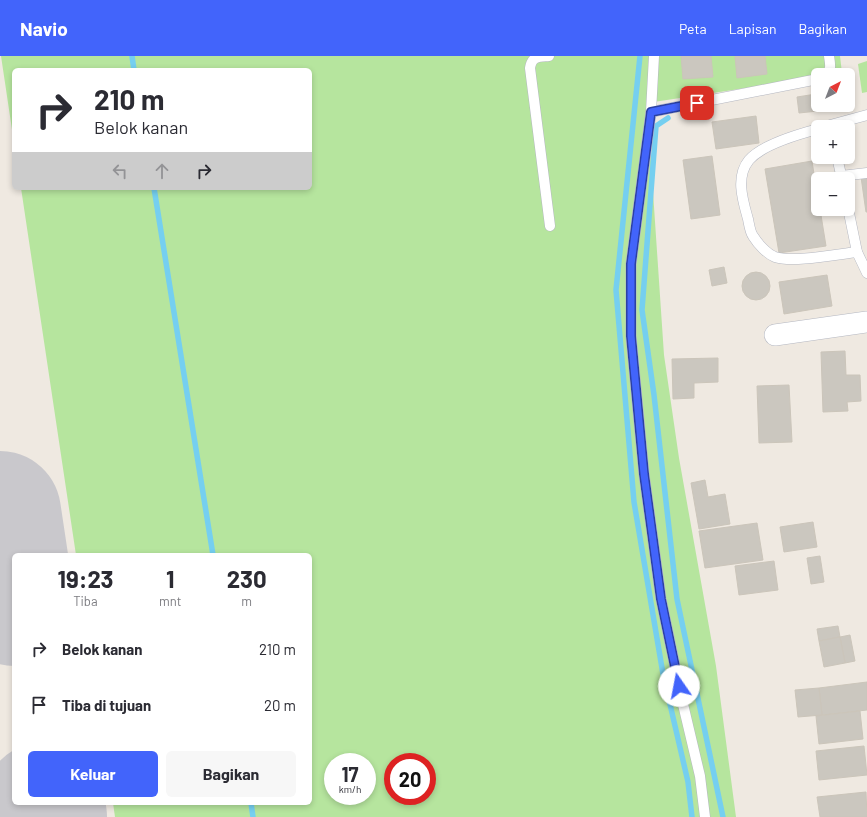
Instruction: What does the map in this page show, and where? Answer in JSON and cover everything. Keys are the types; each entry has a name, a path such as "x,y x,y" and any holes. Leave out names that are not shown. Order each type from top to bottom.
{"street":[{"path":"775,334 867,322"}],"lane":[{"path":"549,56 535,58 531,61 530,68 550,226"},
{"path":"654,56 651,112 631,264 631,336 644,474 661,599 682,700 700,776 705,817"},
{"path":"828,56 830,68"},
{"path":"651,112 811,79"},
{"path":"849,120 867,115"},
{"path":"811,130 790,137 761,151 749,161 743,173 741,194 752,236 764,249 775,257 793,259 857,252"},
{"path":"855,175 867,172"},
{"path":"850,216 857,252 867,273"}],"green space":[{"path":"1,56 840,56 841,68 811,68 811,78 647,103 664,355 679,458 716,666 736,817 115,817 113,805 312,805 312,553 76,553 21,190 312,190 312,68 12,68 12,130"},
{"path":"867,61 867,92 862,93 858,64"}],"building":[{"path":"681,56 711,56 713,77 683,79"},
{"path":"735,56 765,56 767,74 737,78"},
{"path":"811,95 811,112 799,113 797,97"},
{"path":"756,116 759,143 716,149 712,122"},
{"path":"712,156 720,215 691,219 683,160"},
{"path":"811,161 814,172 811,172 811,216 821,216 826,246 779,253 765,169"},
{"path":"867,176 867,212 866,212 861,177"},
{"path":"724,267 727,283 712,286 709,270"},
{"path":"756,272 766,276 770,286 766,296 756,300 746,296 742,286 746,276"},
{"path":"827,275 832,306 784,314 779,282"},
{"path":"845,351 846,375 860,375 861,401 847,402 848,411 823,412 821,352"},
{"path":"718,358 718,382 694,383 694,398 673,399 672,359"},
{"path":"789,385 792,442 759,443 757,386"},
{"path":"705,480 708,497 725,494 730,524 699,529 691,483"},
{"path":"813,522 817,547 784,552 780,527"},
{"path":"757,523 763,560 705,568 699,531"},
{"path":"820,556 824,582 811,584 807,558"},
{"path":"774,561 778,590 739,595 735,566"},
{"path":"838,626 840,637 819,641 817,629"},
{"path":"850,635 855,661 845,663 840,637"},
{"path":"840,637 845,663 824,667 819,641"},
{"path":"867,682 867,710 822,715 819,688"},
{"path":"819,688 822,715 798,717 795,690"},
{"path":"860,711 863,739 819,744 816,716"},
{"path":"864,746 867,775 819,780 816,751"},
{"path":"866,792 867,817 820,817 817,797"}],"waterway":[{"path":"132,56 134,68"},
{"path":"640,56 616,290 634,502 663,674 688,782 692,817"},
{"path":"668,118 656,126 642,310 654,395 677,599 723,817"},
{"path":"154,190 213,553"},
{"path":"251,805 253,817"}],"runway":[{"path":"0,512 12,592"},
{"path":"44,805 46,817"}],"route":[{"path":"679,686 661,599 644,474 631,336 631,264 651,112 697,103"}]}
